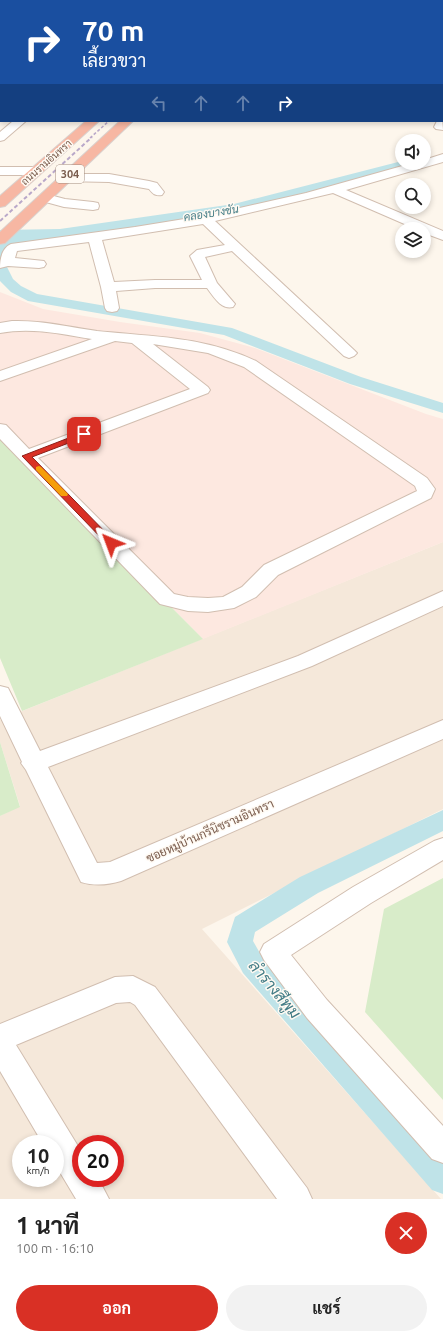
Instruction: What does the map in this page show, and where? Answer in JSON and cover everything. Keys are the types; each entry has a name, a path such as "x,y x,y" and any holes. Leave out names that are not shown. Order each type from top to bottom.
{"highway":[{"name":"ถนนรามอินทรา","path":"0,203 5,193 35,171 92,122"},
{"name":"304","path":"0,240 126,122"}],"street":[{"path":"0,138 19,122"},
{"path":"39,264 3,263 11,249 16,247 176,225 205,219 290,201 443,158"},
{"path":"0,171 35,171"},
{"path":"66,178 115,179 125,182 149,184 158,192"},
{"path":"334,189 443,236"},
{"path":"46,198 64,203 93,206"},
{"path":"205,219 349,353"},
{"path":"94,237 108,287 112,308"},
{"path":"228,304 211,284 197,256 202,253 234,247"},
{"path":"108,287 155,284 211,284"},
{"path":"0,328 19,325 36,325 114,337 169,341 205,347 234,355 250,364 421,482 426,489 425,494 271,570 244,595 227,603 208,605 188,604 168,599 163,595 0,429"},
{"path":"0,376 114,337"},
{"path":"26,456 202,390 137,339"},
{"path":"33,763 305,661 443,598"},
{"name":"ซอยหมู่บ้านกรีนิชรามอินทรา","path":"0,694 33,763 90,874 112,874 443,729"},
{"path":"443,848 362,895 273,952 317,1009 443,1148"},
{"path":"0,1038 116,990 132,989 145,996 296,1199"},
{"path":"0,1045 94,1199"}],"shaded area":[{"path":"0,292 43,309 120,322 200,333 255,348 426,414 443,419 443,542 203,639 0,435"},
{"path":"443,542 443,809 202,929 441,1199 0,1199 0,816 20,806 0,742 0,720"}],"green space":[{"path":"0,435 203,639 22,711 0,658"},
{"path":"0,742 20,807 0,816"},
{"path":"443,878 443,1100 365,1012 384,909"}],"waterway":[{"name":"คลองบางชัน","path":"0,237 60,236 235,210 395,169"},
{"path":"0,254 11,236"},
{"path":"0,266 2,273 12,286 33,298 227,331 321,368 408,398 443,408"},
{"name":"ลำรางสีพูม","path":"443,820 309,885 244,925 240,942 252,964 443,1179"}],"railway":[{"path":"90,138 108,122"},
{"path":"0,221 92,137"}],"slow traffic":[{"path":"39,468 64,494"}],"route":[{"path":"84,434 26,456 111,543"}]}
